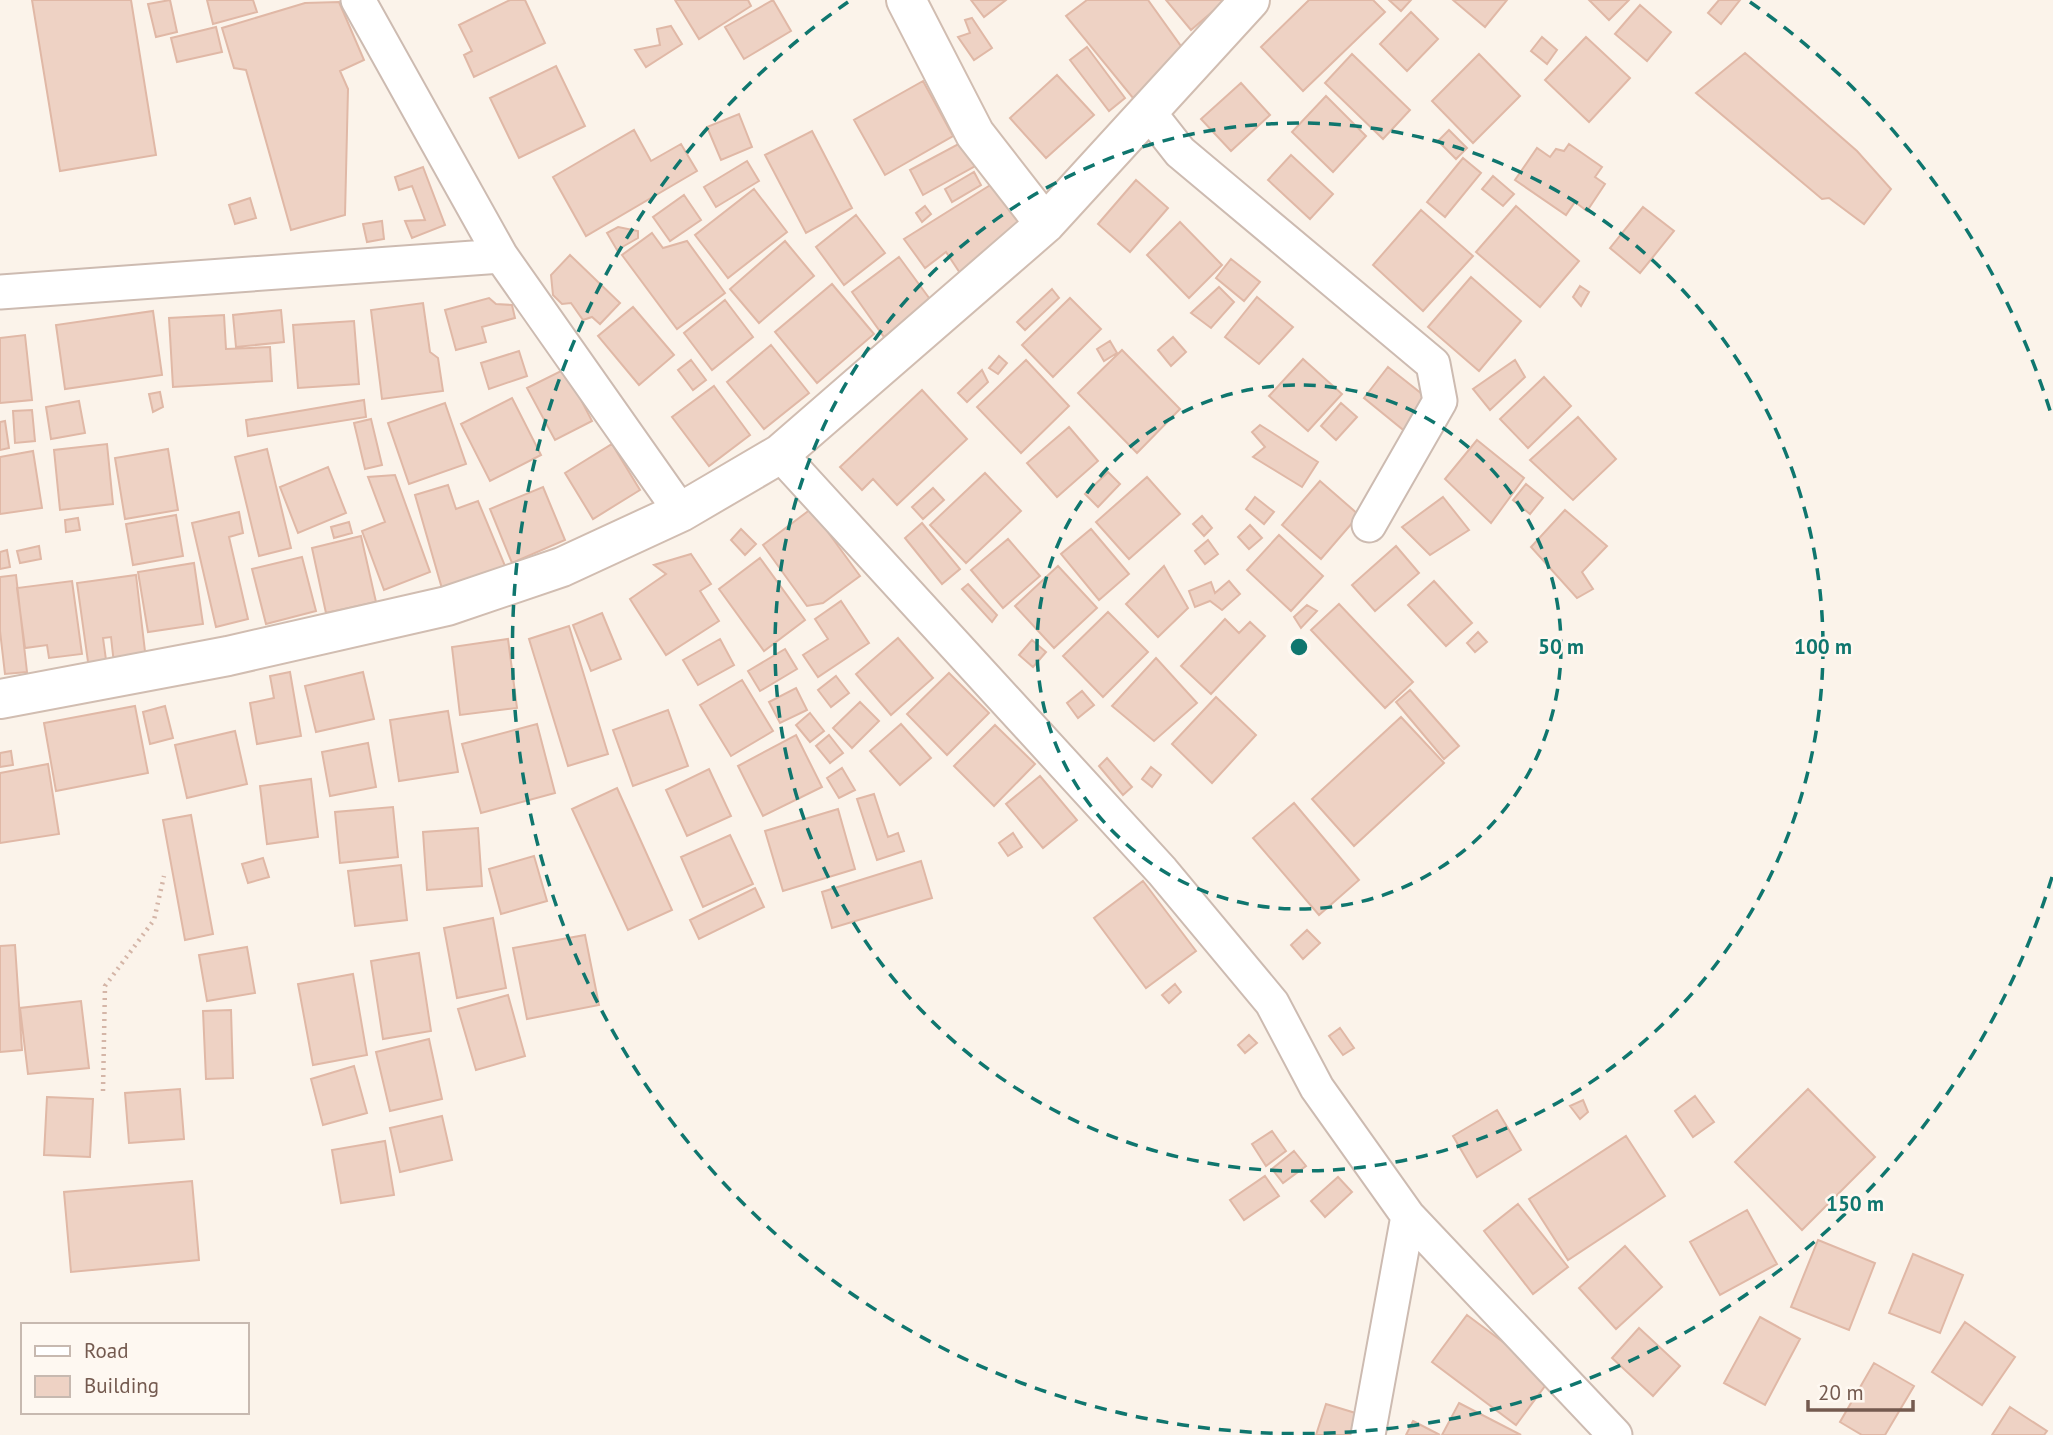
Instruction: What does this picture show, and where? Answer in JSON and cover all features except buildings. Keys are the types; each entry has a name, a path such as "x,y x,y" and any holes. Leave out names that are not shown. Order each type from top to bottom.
{"street":[{"path":"358,0 501,256 681,512"},
{"path":"906,0 975,134 1045,224"},
{"path":"0,699 229,656 446,606 562,567 681,512 780,454 1045,224 1250,0"},
{"path":"1147,110 1180,152 1433,364 1440,401 1369,525"},
{"path":"0,292 501,256"},
{"path":"780,454 1162,871 1272,1003 1317,1087 1408,1216 1615,1435"},
{"path":"1368,1435 1408,1216"}],"path":[{"path":"103,1091 106,986 154,920 164,876"}]}
